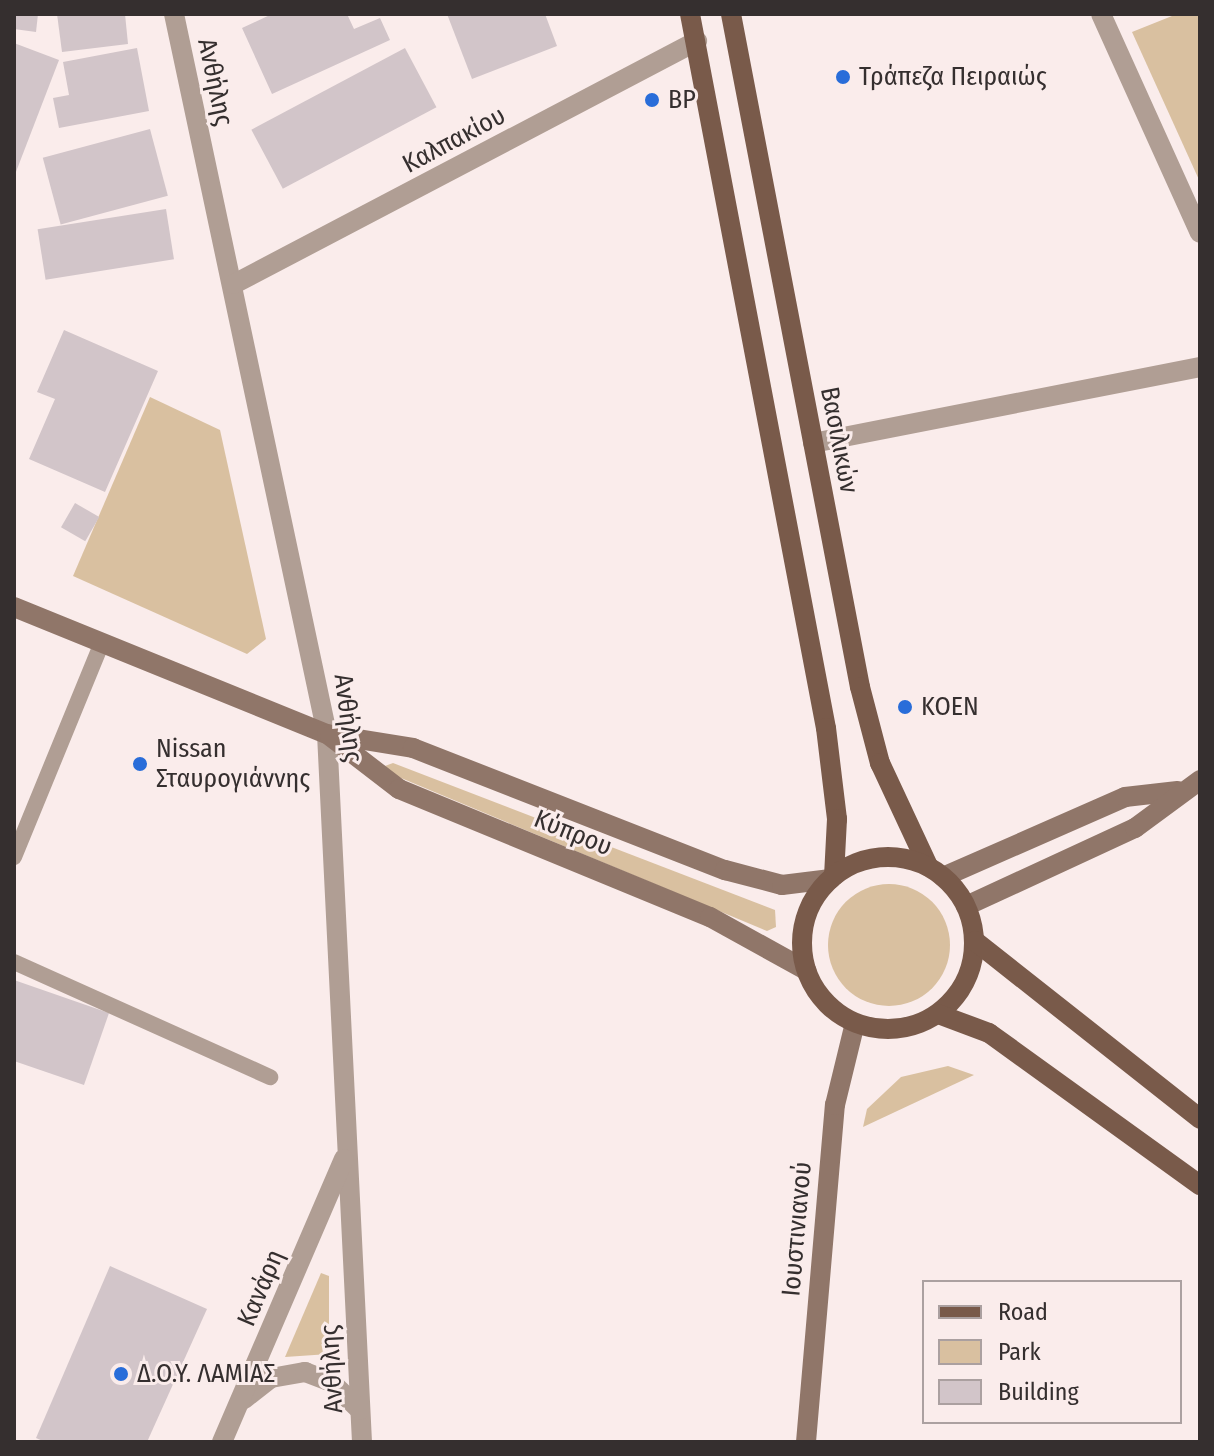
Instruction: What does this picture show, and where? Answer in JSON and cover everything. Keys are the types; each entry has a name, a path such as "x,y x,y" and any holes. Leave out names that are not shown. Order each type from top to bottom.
{"main road":[{"path":"690,14 826,728 837,819 833,878 805,921 806,970 825,1002 855,1023 904,1029 938,1014 968,977 975,941 966,906 935,872"},
{"name":"Βασιλικών","path":"731,14 868,722 935,872"},
{"name":"Κύπρου","path":"14,607 100,647 327,734 413,748 752,878 799,886 833,878"},
{"name":"Κύπρου","path":"327,734 399,789 710,917 806,970"},
{"path":"966,906 1135,828 1178,791 1200,780"},
{"path":"833,878 874,858 935,872 1125,797 1178,791"},
{"path":"975,941 1200,1119"},
{"path":"938,1014 989,1033 1200,1185"},
{"name":"Ιουστινιανού","path":"806,1442 833,1118 855,1023"}],"street":[{"name":"Ανθήλης","path":"174,14 234,284 327,734 362,1442"},
{"path":"1108,16 1200,233"},
{"name":"Καλπακίου","path":"234,284 697,41"},
{"path":"813,443 1200,367"},
{"name":"Κανάρη","path":"222,1442 347,1153"},
{"path":"241,1402 271,1378 305,1372 331,1382 360,1410"}],"lane":[{"path":"14,857 100,647"},
{"path":"14,962 270,1077"}],"green space":[{"path":"1177,14 1200,14 1200,182 1132,32"},
{"path":"150,397 220,430 266,639 247,654 73,576"},
{"path":"393,763 775,910 776,927 767,931 389,773 385,766"},
{"path":"889,884 912,889 932,902 945,922 950,945 945,968 932,988 912,1001 889,1006 866,1001 846,988 833,968 828,945 833,922 846,902 866,889"},
{"path":"948,1066 974,1075 863,1127 867,1109 901,1077"},
{"path":"321,1273 329,1276 329,1354 285,1357"}],"building":[{"path":"14,14 38,14 36,32 14,29"},
{"path":"57,14 125,14 128,44 62,52"},
{"path":"272,14 347,14 354,29 380,18 390,40 272,94 242,28"},
{"path":"447,14 545,14 557,46 472,79"},
{"path":"14,43 59,60 14,177"},
{"path":"137,48 149,111 59,128 53,98 69,95 63,62"},
{"path":"405,48 436,107 283,189 251,130"},
{"path":"150,129 168,196 61,224 43,158"},
{"path":"166,209 174,259 46,280 38,229"},
{"path":"64,330 158,371 105,492 29,459 55,399 37,392"},
{"path":"75,503 99,517 85,541 61,527"},
{"path":"14,980 109,1013 84,1085 14,1061"},
{"name":"Δ.Ο.Υ. ΛΑΜΙΑΣ","path":"110,1266 207,1309 147,1442 45,1442 36,1438"}],"place":[{"name":"Τράπεζα Πειραιώς","path":"843,77"},
{"name":"BP","path":"652,100"},
{"name":"KOEN","path":"905,707"},
{"name":"Nissan Σταυρογιάννης","path":"140,764"},
{"name":"Δ.Ο.Υ. ΛΑΜΙΑΣ","path":"121,1374"}]}
